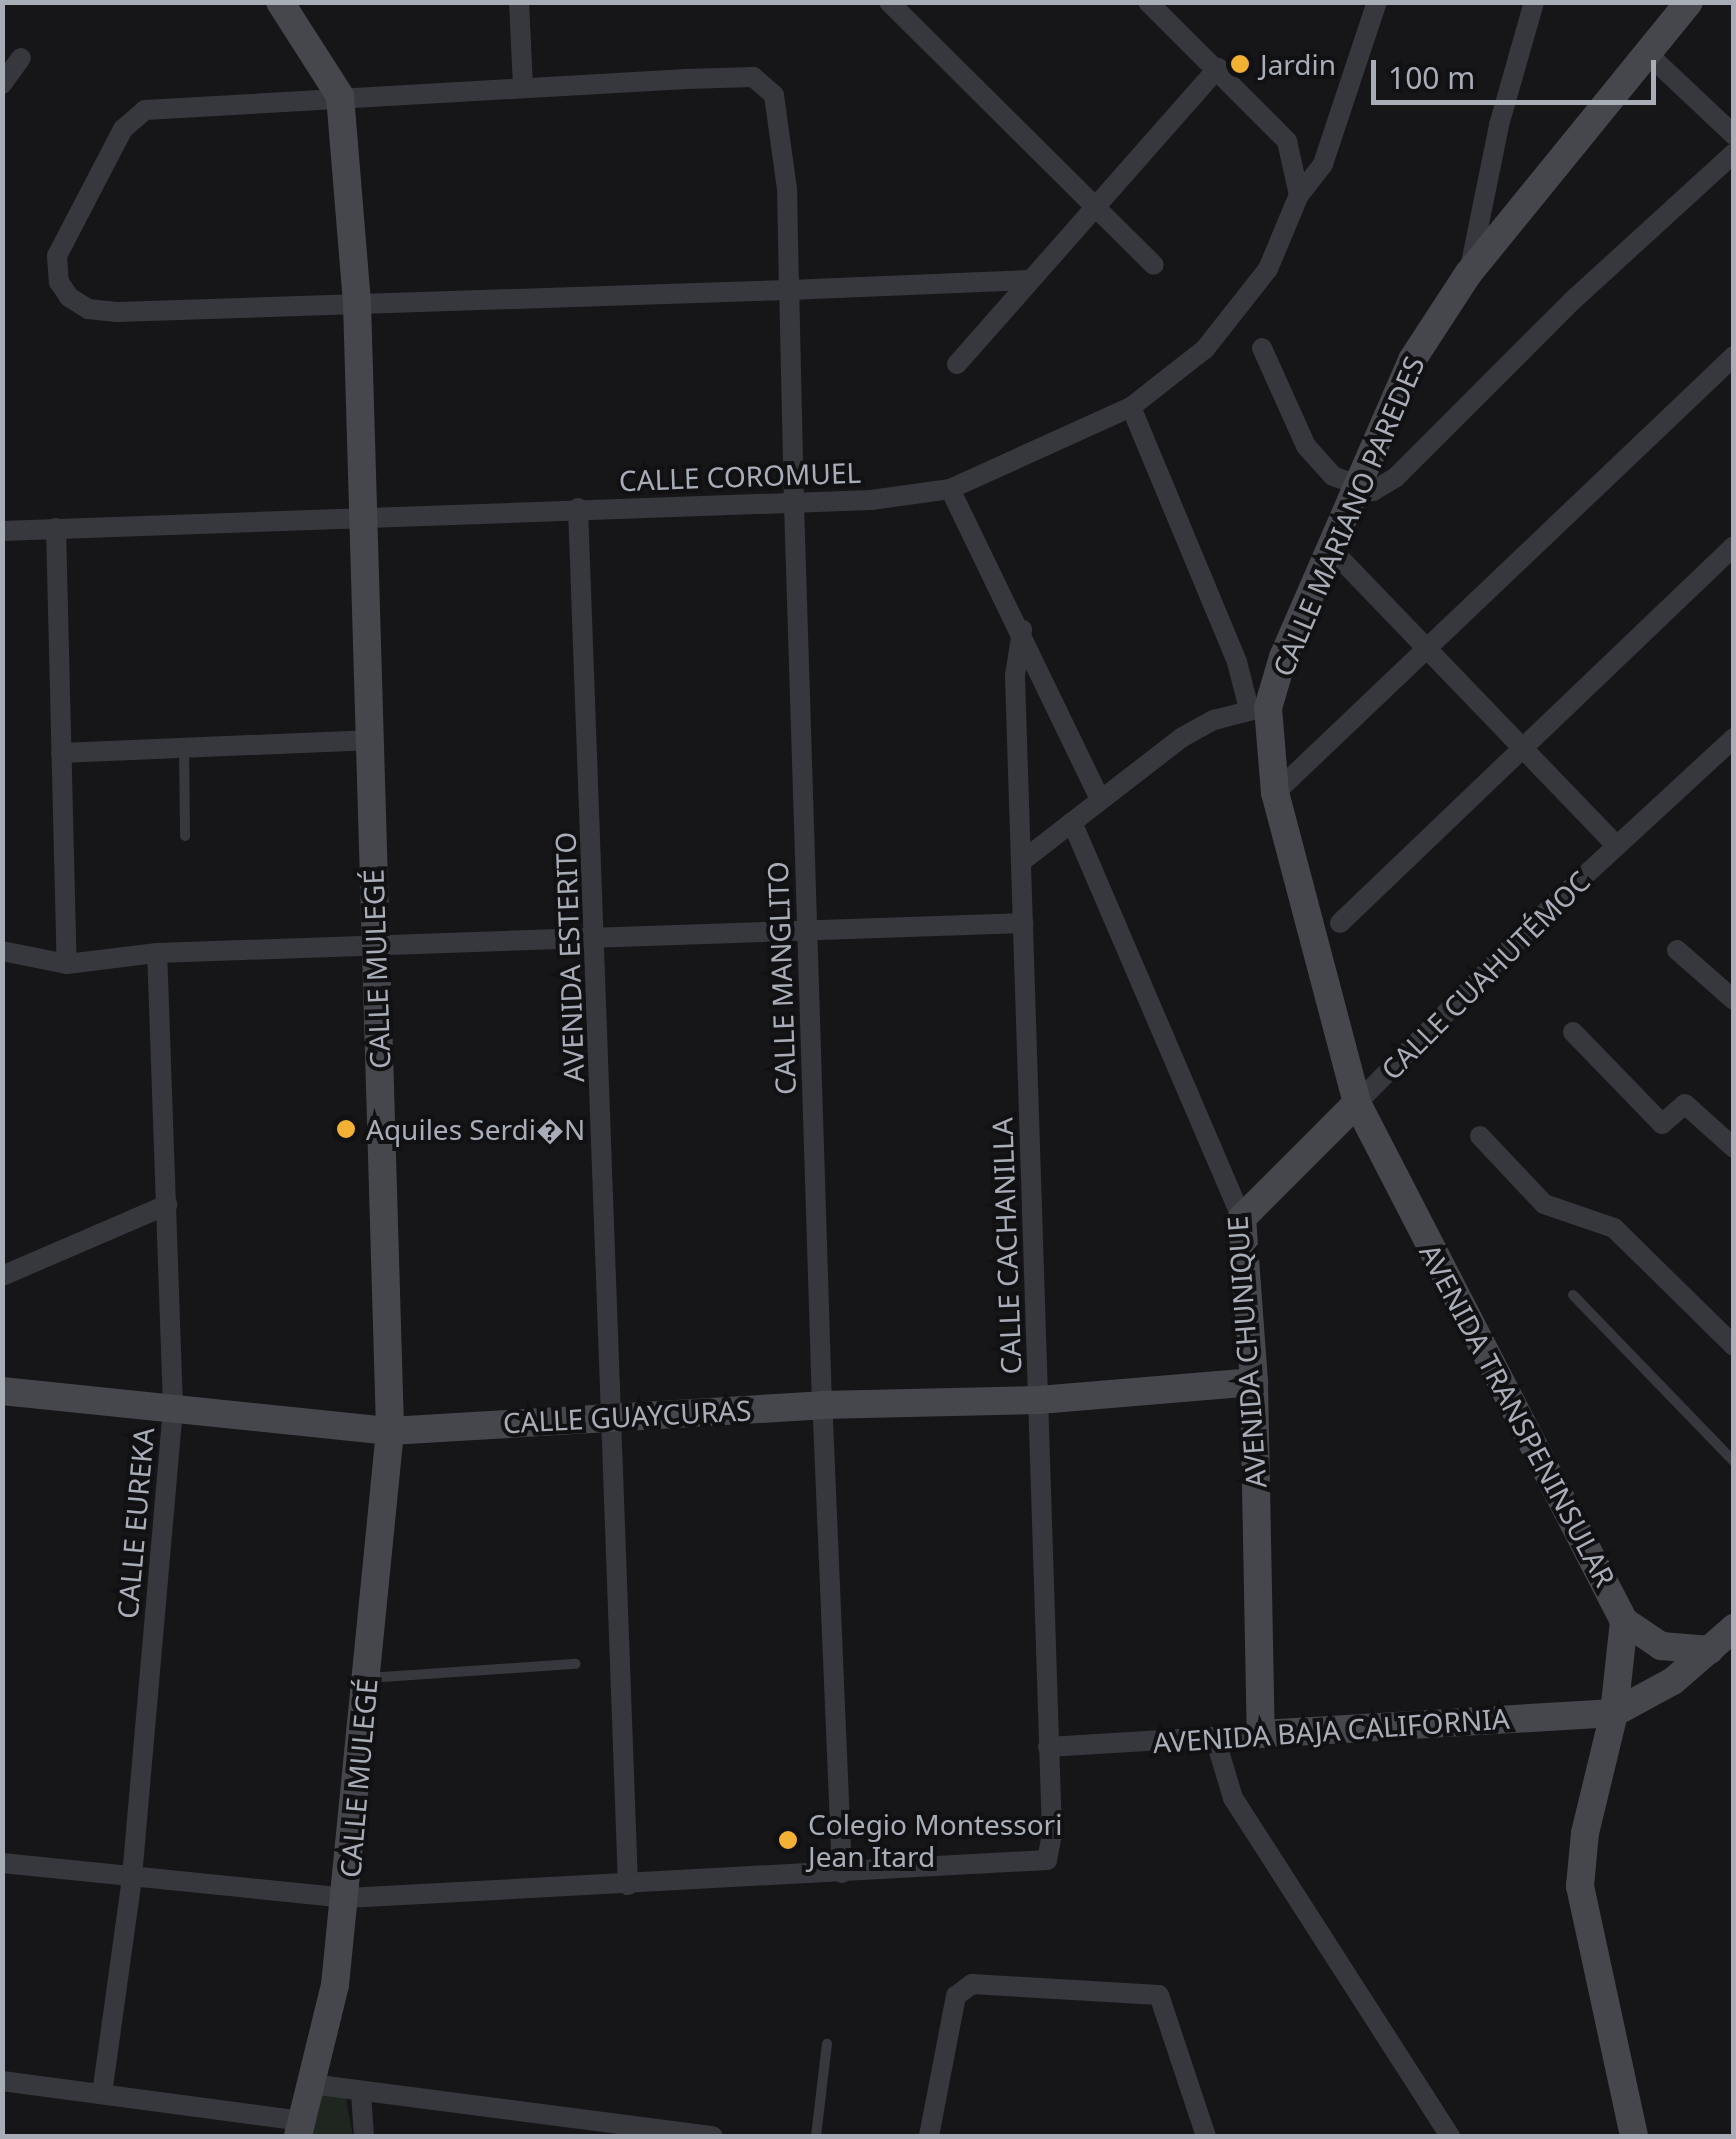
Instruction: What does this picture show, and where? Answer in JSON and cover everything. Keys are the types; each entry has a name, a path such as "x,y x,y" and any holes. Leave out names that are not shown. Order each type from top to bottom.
{"street":[{"path":"280,2 340,96"},
{"path":"519,2 523,88 169,106 133,115 57,256 60,282 70,297 88,309 117,312 1029,280"},
{"path":"889,2 1154,264"},
{"path":"1148,2 1288,141 1299,195"},
{"name":"CALLE COROMUEL","path":"2,531 360,515 794,504 950,489 1132,406 1205,350 1242,306 1279,248 1299,195 1332,142 1377,2"},
{"path":"1468,274 1499,125 1534,2"},
{"name":"CALLE MARIANO PAREDES","path":"1258,708 1333,550 1355,488 1412,360 1468,274 1689,2"},
{"path":"1649,55 1734,135"},
{"path":"2,84 21,58"},
{"path":"957,364 1218,68"},
{"name":"CALLE MANGLITO","path":"523,88 736,78 766,84 774,95 786,189 822,1405 842,1873"},
{"name":"CALLE MULEGÉ","path":"300,2129 336,1985 390,1431 356,303 340,96"},
{"path":"1262,348 1306,446 1355,488 1373,491 1395,478 1572,301 1734,153"},
{"path":"1275,793 1426,643 1734,356"},
{"path":"1022,861 1181,738 1258,708 1132,406"},
{"path":"950,489 1022,630 1100,799"},
{"name":"AVENIDA ESTERITO","path":"578,508 598,938 628,1884"},
{"path":"56,528 67,964"},
{"path":"1340,923 1734,546"},
{"path":"1333,550 1616,846"},
{"name":"CALLE CACHANILLA","path":"842,1873 1047,1860 1039,1400 1015,676 1022,630"},
{"name":"AVENIDA TRANSPENINSULAR","path":"1258,708 1275,793 1357,1103 1624,1621 1614,1713 1584,1833 1580,1886 1634,2136"},
{"name":"CALLE CUAHUTÉMOC","path":"1242,1218 1616,846 1734,738"},
{"path":"61,753 368,740"},
{"name":"AVENIDA CHUNIQUE","path":"1072,822 1242,1218 1254,1382 1261,1734"},
{"path":"2,951 67,964 157,953 1023,923"},
{"path":"1678,950 1734,1000"},
{"name":"CALLE EUREKA","path":"102,2094 132,1877 173,1406 157,953"},
{"path":"1572,1032 1662,1124 1685,1104 1734,1148"},
{"path":"1480,1136 1544,1204 1614,1228 1734,1346"},
{"path":"2,1276 167,1205"},
{"name":"CALLE GUAYCURAS","path":"2,1392 173,1406 390,1431 822,1405 1039,1400 1254,1382"},
{"path":"1624,1621 1661,1646 1710,1650"},
{"path":"1614,1713 1660,1690 1734,1628"},
{"name":"AVENIDA BAJA CALIFORNIA","path":"1048,1746 1614,1713"},
{"path":"1215,1738 1233,1798 1450,2136"},
{"path":"2,1863 347,1898 842,1873"},
{"path":"930,2136 960,1986 1159,1996 1206,2136"},
{"path":"2,2081 102,2094 300,2129"},
{"path":"311,2084 606,2129 712,2136"},
{"path":"361,2093 364,2136"}],"lane":[{"path":"184,748 185,836"},
{"path":"1573,1296 1734,1462"},
{"path":"367,1678 576,1664"},
{"path":"816,2136 827,2044"}],"shaded area":[{"path":"321,2094 345,2094 353,2136 309,2136"}],"place":[{"name":"Jardin","path":"1240,64"},
{"name":"Aquiles Serdi�N","path":"346,1129"},
{"name":"Colegio Montessori Jean Itard","path":"788,1840"}]}
